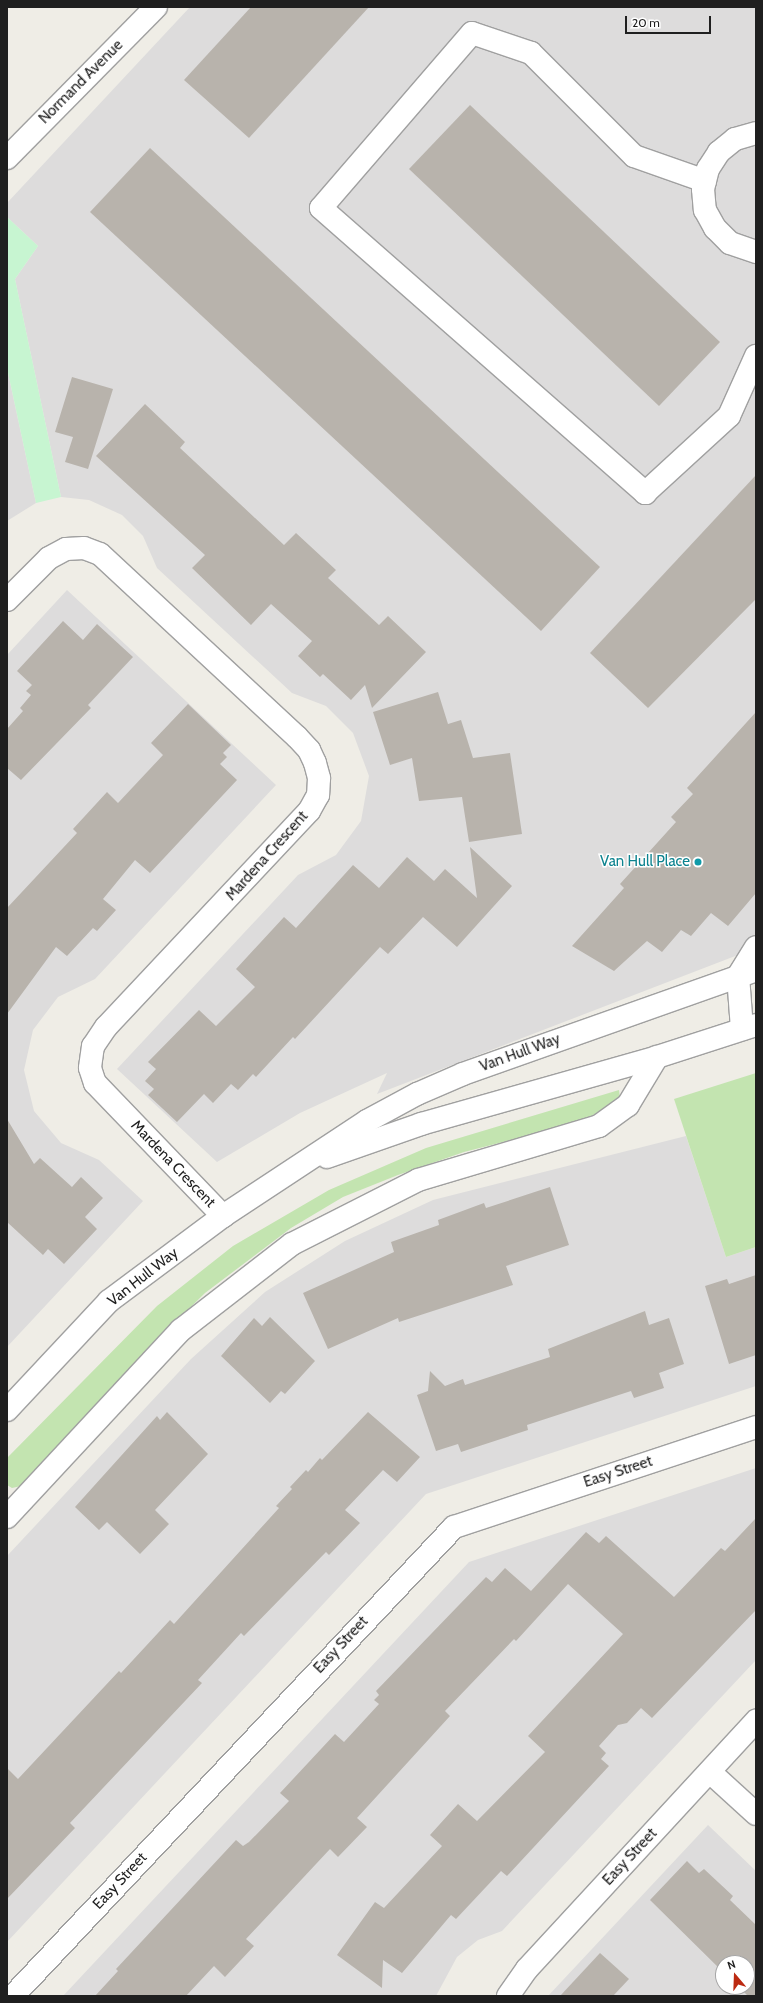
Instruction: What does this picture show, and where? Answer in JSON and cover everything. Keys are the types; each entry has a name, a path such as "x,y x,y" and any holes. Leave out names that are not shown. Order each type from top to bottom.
{"street":[{"name":"Normand Avenue","path":"7,158 156,7"},
{"path":"705,181 634,156 531,53 472,33 321,208 645,493 729,416 756,356"},
{"path":"756,133 735,139 719,152 708,169 705,181 705,210 715,228 730,243 756,252"},
{"name":"Mardena Crescent","path":"7,600 49,558 66,548 84,548 100,554 297,737 309,750 315,763 319,778 318,795 309,811 106,1027 93,1046 90,1068 95,1083 223,1216"},
{"path":"749,1027 747,973 756,947"},
{"name":"Van Hull Way","path":"7,1410 109,1301 223,1216 367,1120 417,1094 525,1051 747,973"},
{"name":"Van Hull Way","path":"297,1167 421,1124 657,1057 749,1027"},
{"path":"7,1516 181,1330 292,1244 418,1180 599,1126 628,1105 657,1057"},
{"name":"Easy Street","path":"13,1996 454,1527 756,1427"},
{"name":"Easy Street","path":"508,1996 527,1969 756,1722"},
{"path":"710,1772 756,1814"}],"shaded area":[{"path":"190,7 756,7 756,948 377,1094 387,1073 300,1113 217,1162 117,1069 298,875 336,855 361,821 369,776 353,733 326,706 292,693 157,568 143,536 122,515 89,500 61,497 15,279 38,246 7,217 7,203"},
{"path":"7,368 36,503 7,521"},
{"path":"67,590 276,785 95,979 58,997 33,1030 24,1070 34,1111 61,1143 99,1160 143,1201 7,1347 7,655"},
{"path":"686,1136 726,1257 756,1247 756,1386 426,1494 7,1942 7,1556 191,1359 265,1292 345,1241 433,1200"},
{"path":"756,1468 756,1660 502,1931 478,1940 457,1957 436,1996 63,1996 469,1562"},
{"path":"708,1825 756,1871 756,1996 548,1996"}],"green space":[{"path":"7,217 38,246 15,279 61,497 36,503 7,368"},
{"path":"756,1073 756,1247 726,1257 674,1099"},
{"path":"619,1090 620,1098 582,1122 464,1152 398,1175 343,1197 291,1228 205,1293 133,1364 21,1486 12,1488 7,1485 7,1458 157,1306 233,1246 329,1190 426,1148"}],"building":[{"path":"251,7 369,7 249,138 184,80"},
{"path":"470,105 720,342 659,406 409,169"},
{"path":"150,148 600,567 541,631 90,212"},
{"path":"72,377 113,389 88,469 65,462 73,437 55,432"},
{"path":"145,404 185,442 180,448 284,545 296,533 336,570 328,578 379,625 388,616 426,652 372,708 365,685 351,700 323,674 320,677 298,656 312,641 271,604 251,625 192,568 205,555 96,456"},
{"path":"756,475 756,599 648,708 590,653"},
{"path":"63,621 83,640 97,624 133,657 88,705 91,708 21,780 7,768 7,729 23,711 20,708 31,695 26,691 32,685 17,671"},
{"path":"438,692 448,724 461,720 473,758 510,753 522,834 469,842 462,797 419,801 412,758 390,765 373,712"},
{"path":"188,704 231,745 223,753 227,757 220,764 237,780 150,873 135,860 103,899 116,910 97,931 93,928 67,956 56,947 7,1014 7,908 77,833 73,829 107,792 118,803 163,755 151,743"},
{"name":"Van Hull Place","path":"756,712 756,893 728,926 711,913 691,936 681,930 662,952 647,941 614,971 572,946 624,888 620,884 676,822 671,817 693,794 687,788"},
{"path":"470,847 512,886 457,947 423,917 388,954 380,947 295,1039 293,1037 256,1077 253,1074 238,1090 231,1084 213,1103 204,1094 177,1122 148,1095 154,1089 145,1081 156,1069 148,1062 199,1010 216,1026 255,987 236,969 284,917 296,928 353,865 379,888 407,857 434,881 445,869 477,898"},
{"path":"7,1119 34,1164 40,1158 72,1187 81,1177 103,1198 85,1217 97,1229 64,1264 48,1249 43,1255 7,1222"},
{"path":"550,1187 569,1245 506,1266 513,1285 399,1322 398,1318 328,1349 303,1293 394,1252 391,1242 439,1225 438,1220 484,1203 486,1208"},
{"path":"756,1275 756,1355 729,1364 705,1286 727,1279 729,1284"},
{"path":"645,1311 649,1325 669,1318 684,1364 659,1373 664,1388 634,1398 631,1391 527,1425 528,1430 461,1452 458,1444 436,1451 417,1395 428,1391 430,1371 445,1386 463,1379 465,1385 550,1357 548,1349"},
{"path":"270,1317 315,1361 285,1394 281,1391 270,1403 221,1356 254,1318 262,1326"},
{"path":"167,1412 208,1454 155,1510 169,1524 140,1554 107,1522 99,1530 75,1507 157,1416 160,1420"},
{"path":"368,1412 420,1457 397,1482 383,1470 345,1510 360,1523 329,1555 326,1552 244,1636 241,1633 198,1680 202,1683 70,1823 75,1828 7,1899 7,1768 18,1779 119,1671 121,1673 170,1620 174,1624 279,1508 276,1506 292,1489 290,1487 306,1470 308,1472 320,1458 322,1460"},
{"path":"756,1518 756,1610 652,1718 641,1708 627,1723 618,1725 599,1746 606,1753 601,1759 609,1766 507,1876 501,1871 456,1919 451,1915 402,1973 383,1960 382,1988 337,1955 375,1902 384,1908 442,1846 430,1835 458,1804 477,1821 545,1752 528,1736 623,1634 568,1584 516,1641 514,1639 445,1711 450,1716 357,1818 367,1827 338,1857 330,1849 246,1939 254,1946 225,1977 214,1966 186,1996 95,1996 118,1971 116,1969 236,1840 243,1846 249,1842 289,1801 280,1793 335,1734 344,1742 379,1704 374,1700 379,1695 376,1691 486,1577 492,1582 505,1568 531,1591 586,1532 599,1543 606,1536 674,1597 721,1548 725,1551"},
{"path":"687,1861 699,1873 704,1869 733,1896 730,1900 756,1925 756,1996 747,1995 755,1995 755,1955 715,1955 715,1964 650,1900"},
{"path":"600,1953 629,1979 613,1996 560,1996"}],"place":[{"name":"Van Hull Place","path":"698,862"}]}
